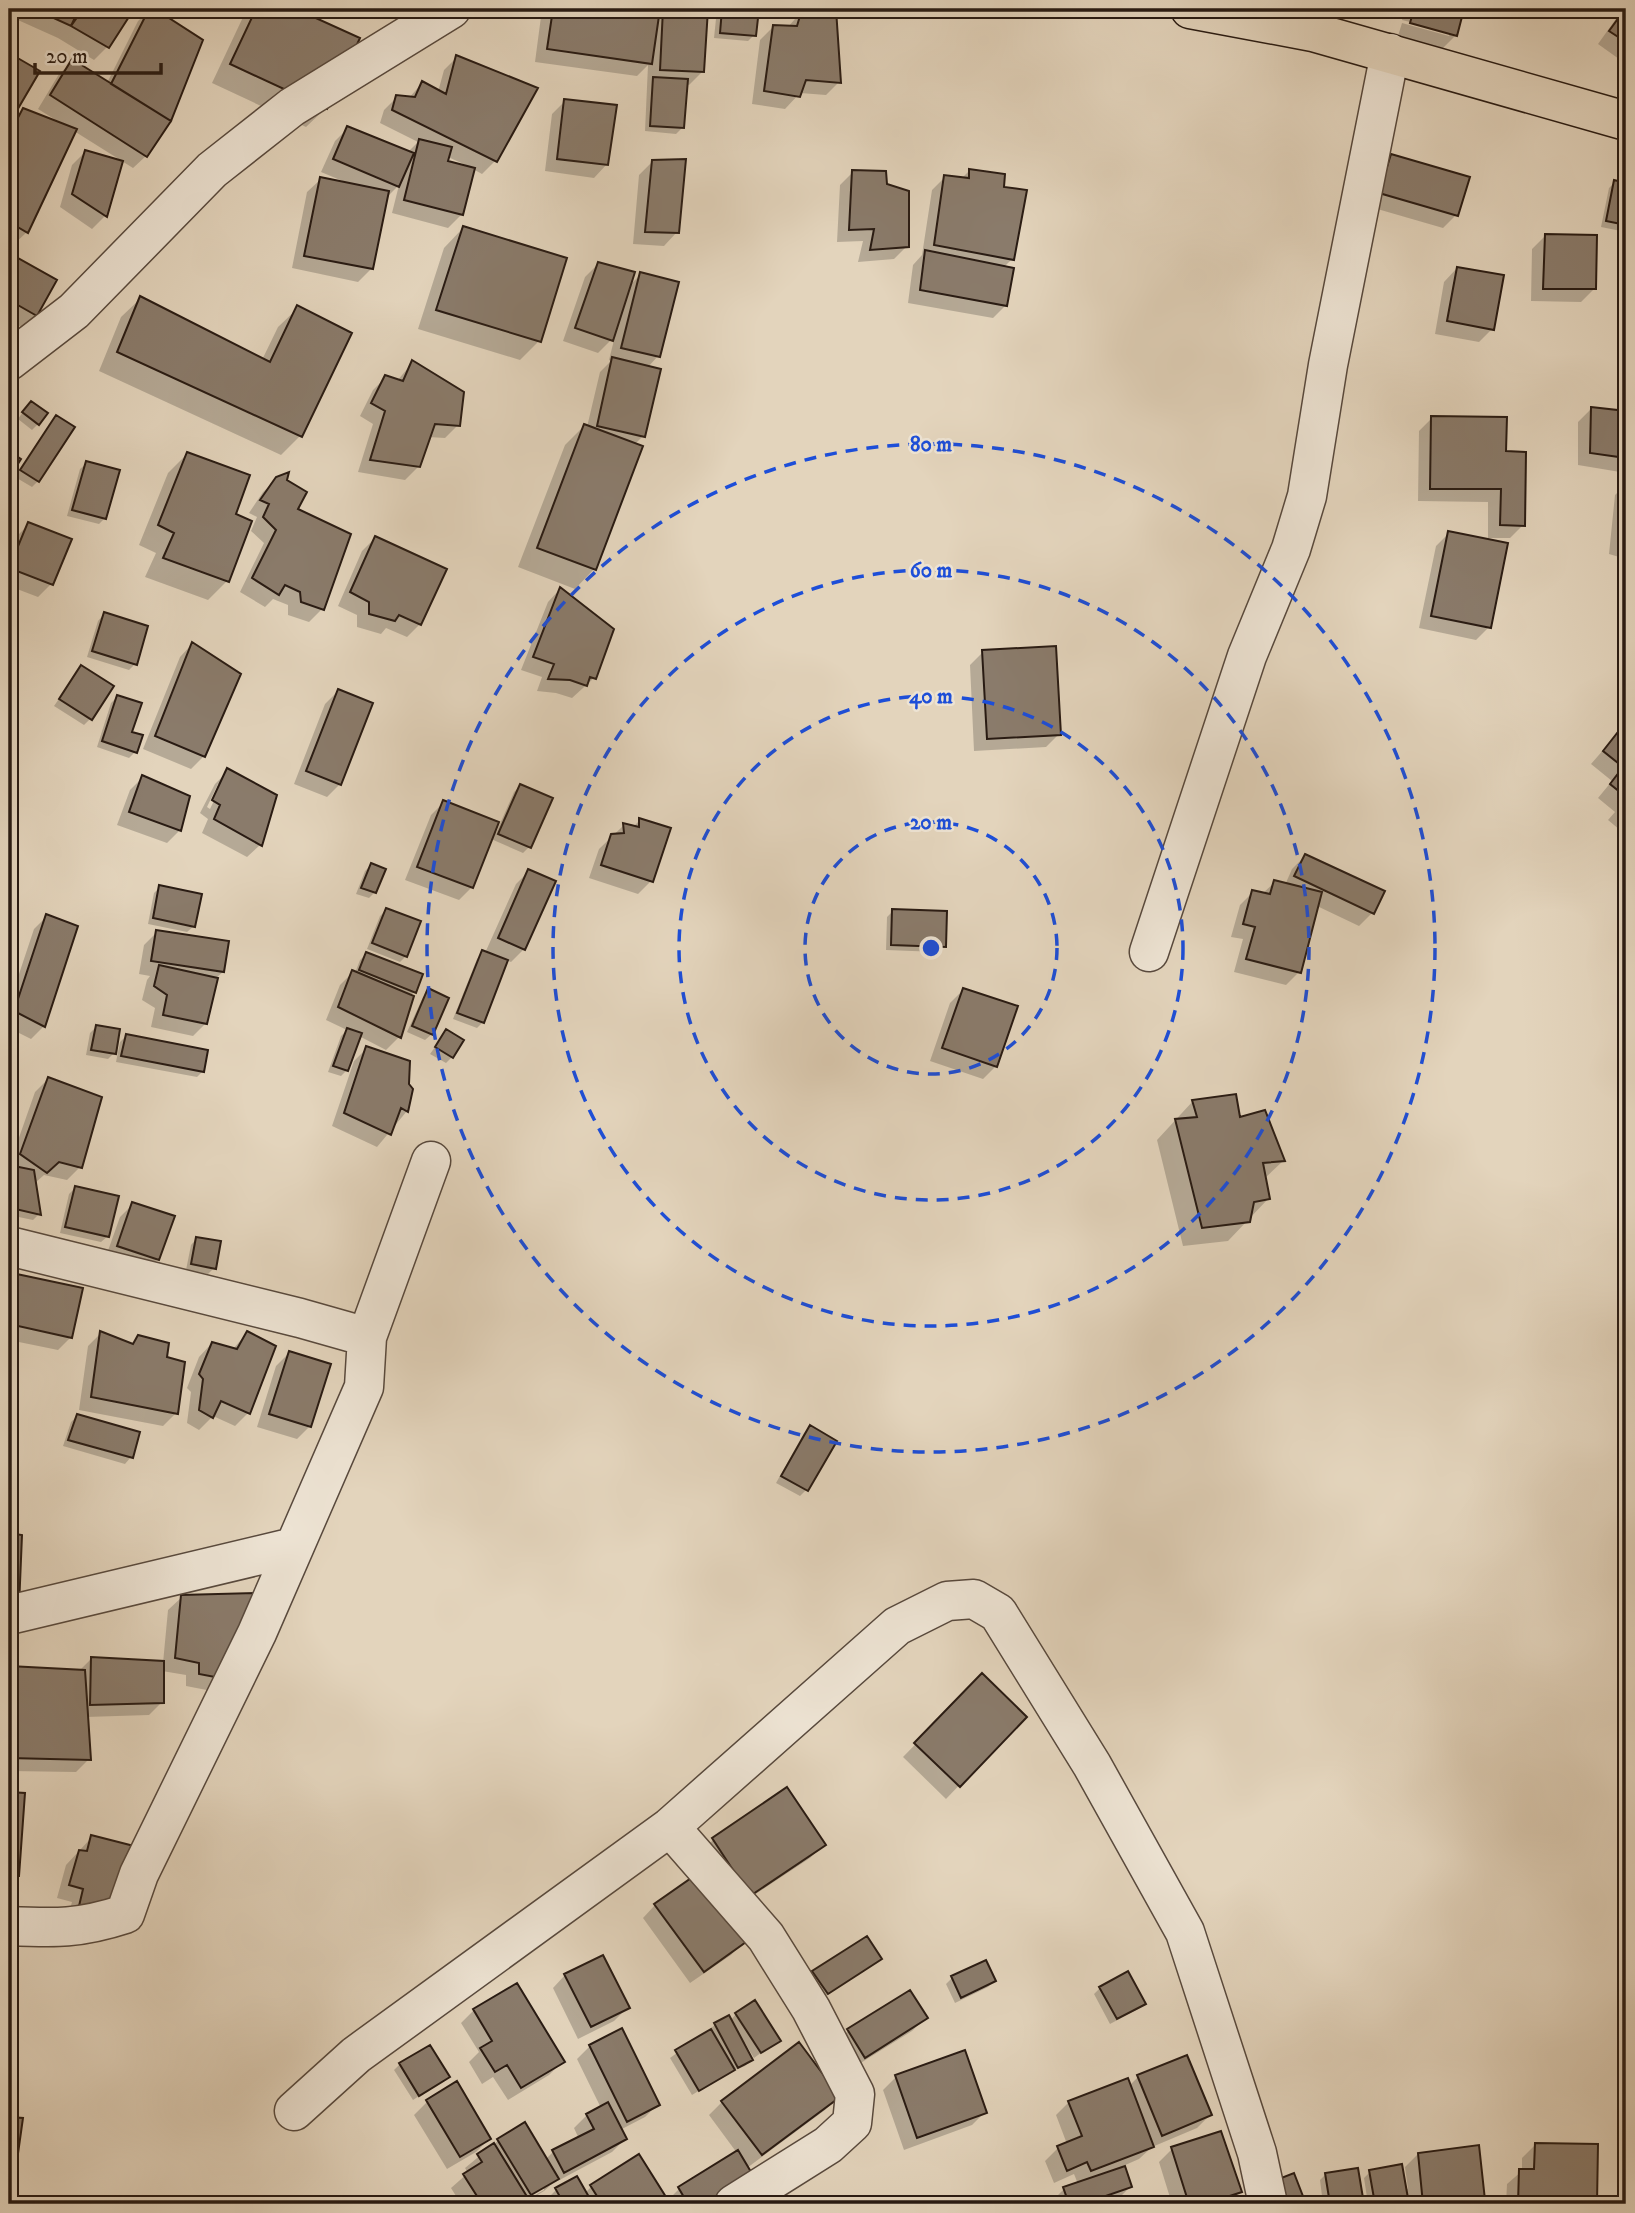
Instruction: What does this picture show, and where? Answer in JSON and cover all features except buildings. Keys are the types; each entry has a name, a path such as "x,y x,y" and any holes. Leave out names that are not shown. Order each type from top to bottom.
{"main road":[{"path":"1190,9 1315,20 1390,53 1626,121"}],"street":[{"path":"9,361 74,311 212,170 282,114 451,9"},
{"path":"1149,952 1247,656 1291,549 1307,496 1328,365 1390,53"},
{"path":"9,1926 65,1929 87,1926 125,1914 139,1874 257,1633 364,1387 366,1337 431,1161"},
{"path":"9,1246 300,1318 366,1337"},
{"path":"9,1615 294,1547"},
{"path":"294,2111 356,2055 670,1828 897,1626 947,1601 974,1599 998,1613 1092,1765 1185,1932 1257,2153 1268,2204"},
{"path":"670,1828 766,1937 811,2009 855,2094 852,2123 828,2144 734,2204"}]}
